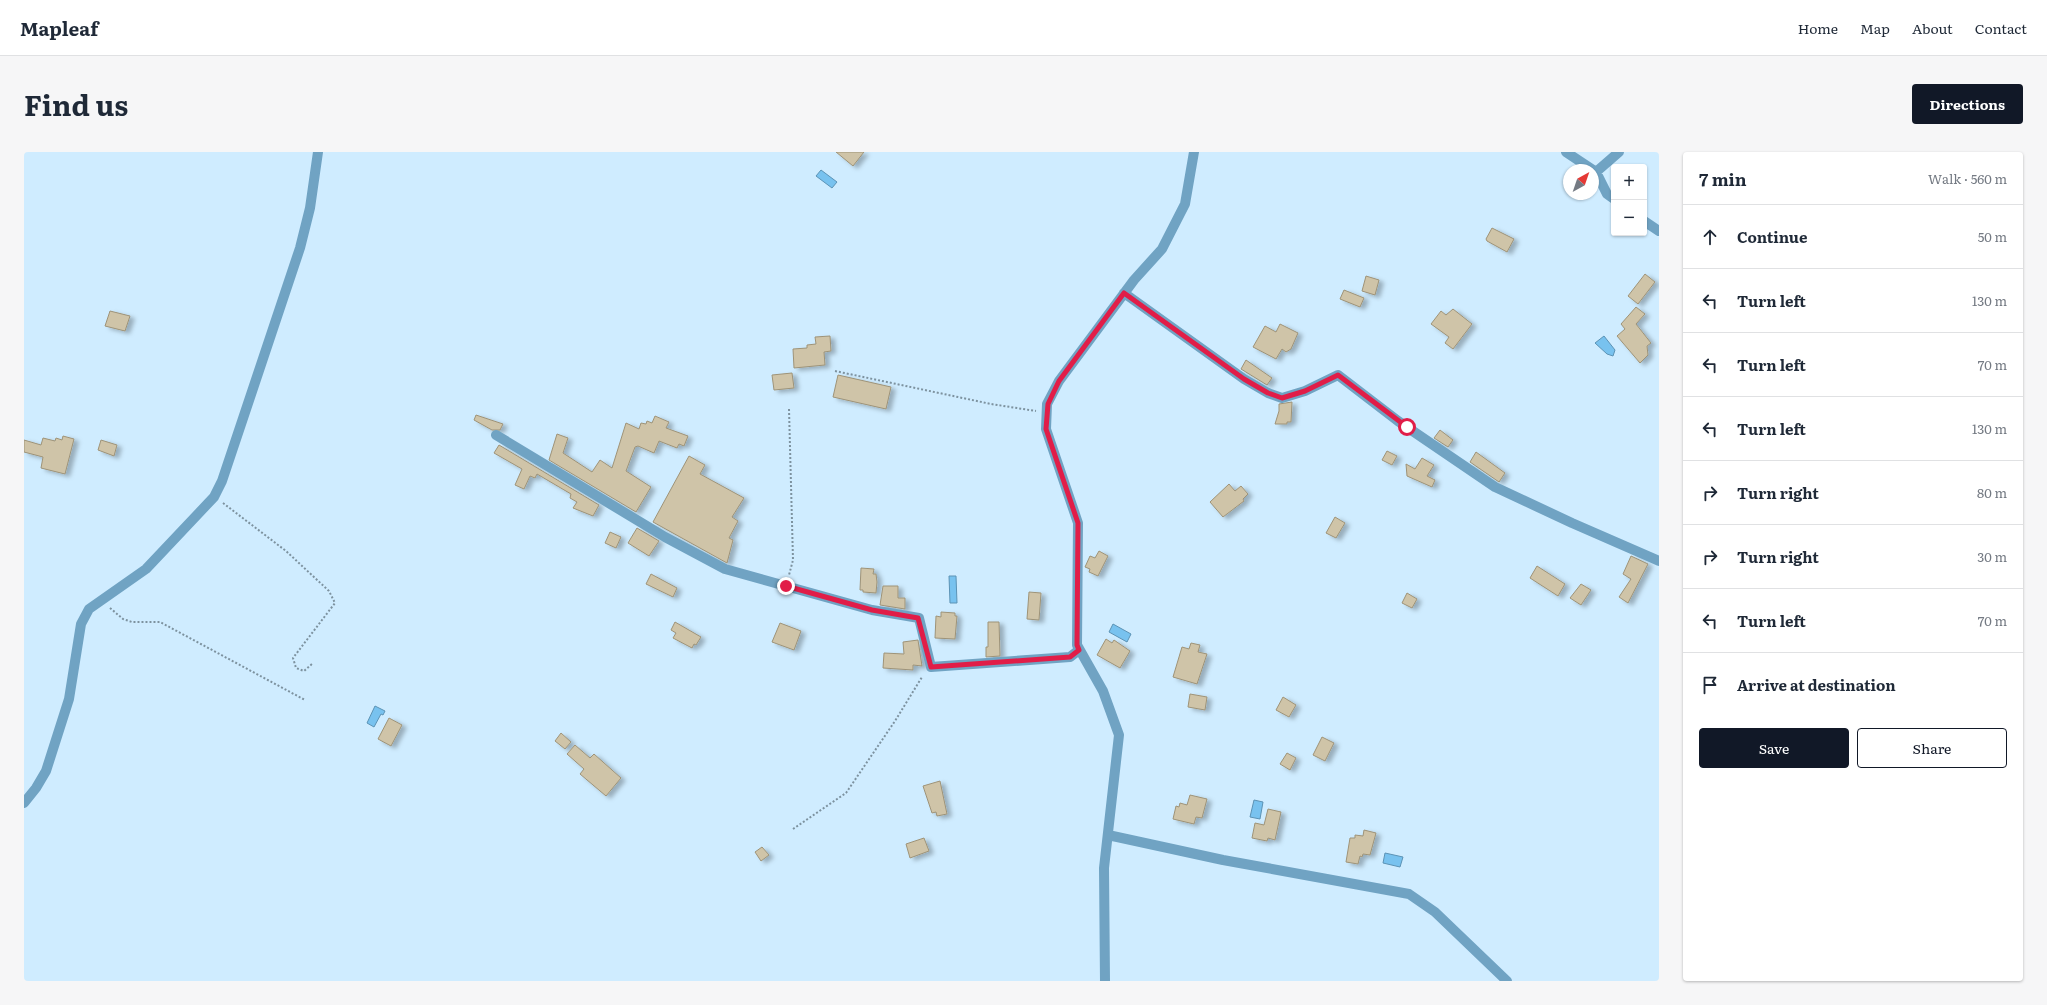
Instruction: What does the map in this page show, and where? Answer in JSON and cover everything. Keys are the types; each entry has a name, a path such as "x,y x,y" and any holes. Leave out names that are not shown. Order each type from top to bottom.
{"street":[{"path":"24,803 36,788 46,771 69,700 81,624 89,609 146,569 214,497 224,474 300,248 310,208 318,152"},
{"path":"1105,981 1104,868 1119,735 1103,691 1077,645 1078,523 1046,429 1047,412 1048,404 1059,381 1124,293 1162,249 1166,242 1185,204 1194,152"},
{"path":"1566,152 1584,164"},
{"path":"1599,169 1619,152"},
{"path":"1599,178 1607,194 1611,197"},
{"path":"1647,223 1659,230"},
{"path":"1124,293 1244,379 1268,393 1282,398 1305,391 1338,375 1398,421 1495,487 1572,524 1659,561"},
{"path":"496,435 665,537 725,569 872,610 918,618 931,667 1070,657 1079,650"},
{"path":"1108,835 1223,860 1409,894 1435,912 1507,981"}],"path":[{"path":"835,371 991,404 1047,412"},
{"path":"786,586 793,560 789,409"},
{"path":"214,497 286,551 329,591 335,603 293,658 296,668 300,670 304,671 312,664"},
{"path":"101,600 122,619 132,622 160,622 305,700"},
{"path":"793,829 846,793 895,721 922,677"}],"water":[{"path":"821,170 837,182 832,188 816,176"},
{"path":"1604,336 1615,350 1613,356 1607,354 1595,343"},
{"path":"949,576 956,576 957,603 950,603"},
{"path":"1113,624 1131,634 1127,642 1109,632"},
{"path":"375,706 385,711 383,715 381,714 374,727 367,723"},
{"path":"1254,800 1263,802 1260,819 1250,817"},
{"path":"1385,853 1403,857 1400,867 1383,863"}],"building":[{"path":"836,152 864,152 853,166"},
{"path":"1492,228 1514,239 1507,252 1487,241 1486,239"},
{"path":"1645,274 1655,282 1638,304 1628,296"},
{"path":"1366,276 1379,280 1375,295 1362,291"},
{"path":"1344,290 1364,298 1360,307 1340,299"},
{"path":"1636,307 1645,314 1636,324 1651,343 1647,346 1648,355 1640,363 1617,336 1625,329 1621,324"},
{"path":"1453,309 1472,324 1453,349 1445,343 1449,337 1431,324 1441,311 1446,315"},
{"path":"110,311 130,316 125,331 105,326"},
{"path":"1280,324 1298,333 1291,349 1286,352 1282,349 1276,359 1253,347 1265,326 1276,332"},
{"path":"830,336 831,351 824,352 825,365 794,368 793,349 807,348 807,345 816,344 815,337"},
{"path":"1246,360 1272,378 1267,385 1241,369"},
{"path":"792,373 794,388 774,390 772,375"},
{"path":"838,375 891,387 886,409 833,397"},
{"path":"1292,402 1291,422 1287,422 1287,424 1275,424 1279,411 1279,404"},
{"path":"476,415 503,424 500,430 492,430 474,420"},
{"path":"655,416 669,422 666,428 688,436 684,446 679,444 677,448 659,441 654,453 638,446 635,447 626,471 651,487 636,512 549,460 557,434 568,438 563,453 592,472 600,460 612,468 626,423 639,429 641,423 646,424 647,421 652,423"},
{"path":"1440,430 1453,440 1448,447 1434,438"},
{"path":"63,436 74,439 65,474 41,468 43,457 24,452 24,440 41,445 43,438 55,441 56,438 62,440"},
{"path":"101,440 117,445 114,456 98,450"},
{"path":"499,445 599,505 593,516 573,508 577,502 570,498 571,494 537,474 535,478 530,476 524,489 515,485 522,469 494,453"},
{"path":"1387,451 1397,456 1392,465 1382,460"},
{"path":"1476,452 1505,473 1499,482 1470,462"},
{"path":"689,456 705,465 700,474 744,498 732,517 738,521 729,538 733,540 727,563 653,522"},
{"path":"1422,458 1434,465 1427,476 1435,480 1432,487 1407,476 1406,464 1415,469"},
{"path":"1229,484 1235,491 1241,486 1248,494 1243,499 1244,501 1223,517 1210,502"},
{"path":"1335,517 1345,523 1336,538 1326,533"},
{"path":"637,528 659,541 649,556 628,543"},
{"path":"610,532 621,537 616,548 605,543"},
{"path":"1099,551 1108,556 1098,576 1089,572 1090,569 1085,567 1090,556 1095,558"},
{"path":"1631,556 1648,564 1628,603 1619,597 1631,579 1623,574"},
{"path":"1537,566 1565,584 1558,596 1530,578"},
{"path":"861,568 874,569 873,574 876,574 877,582 876,593 863,592 863,590 860,590"},
{"path":"651,574 677,588 673,597 646,584"},
{"path":"1581,584 1591,590 1581,605 1570,598"},
{"path":"883,586 898,586 898,598 905,598 905,609 880,605"},
{"path":"1029,592 1041,593 1039,620 1027,619"},
{"path":"1407,593 1417,599 1412,608 1402,603"},
{"path":"941,612 955,613 955,616 957,616 955,639 935,638 936,616 941,617"},
{"path":"675,622 701,637 696,645 694,644 692,648 673,638 676,633 671,630"},
{"path":"988,622 999,622 1000,656 986,657 986,647 988,647"},
{"path":"780,623 801,631 794,650 772,642"},
{"path":"1106,639 1112,643 1114,640 1130,651 1120,668 1097,655"},
{"path":"918,640 922,666 913,665 913,670 883,668 884,653 904,654 903,642"},
{"path":"1191,643 1200,645 1198,652 1207,654 1197,684 1173,677 1182,647 1189,649"},
{"path":"1190,694 1207,697 1205,710 1188,707"},
{"path":"1283,697 1296,705 1289,717 1276,710"},
{"path":"389,718 402,725 391,746 378,739"},
{"path":"561,733 571,742 565,749 555,741"},
{"path":"1322,737 1334,743 1325,761 1313,755"},
{"path":"575,745 590,758 594,754 621,778 606,796 580,774 584,769 567,754"},
{"path":"1287,753 1296,758 1290,770 1280,764"},
{"path":"940,781 947,814 937,816 936,812 932,813 923,786"},
{"path":"1190,795 1207,799 1202,818 1196,817 1194,824 1173,819 1176,806 1179,807 1180,803 1187,805"},
{"path":"1268,809 1281,812 1275,840 1268,838 1267,841 1252,838 1255,823 1264,825"},
{"path":"1364,830 1376,833 1370,855 1363,854 1362,857 1360,856 1358,864 1346,862 1350,838 1355,838 1355,835 1363,836"},
{"path":"924,838 929,851 910,858 906,844"},
{"path":"762,847 769,855 761,861 755,852"}],"route":[{"path":"786,586 872,610 918,618 931,667 1070,657 1079,650 1077,645 1078,523 1046,429 1048,404 1059,381 1124,293 1244,379 1268,393 1282,398 1305,391 1338,375 1407,427"}]}
